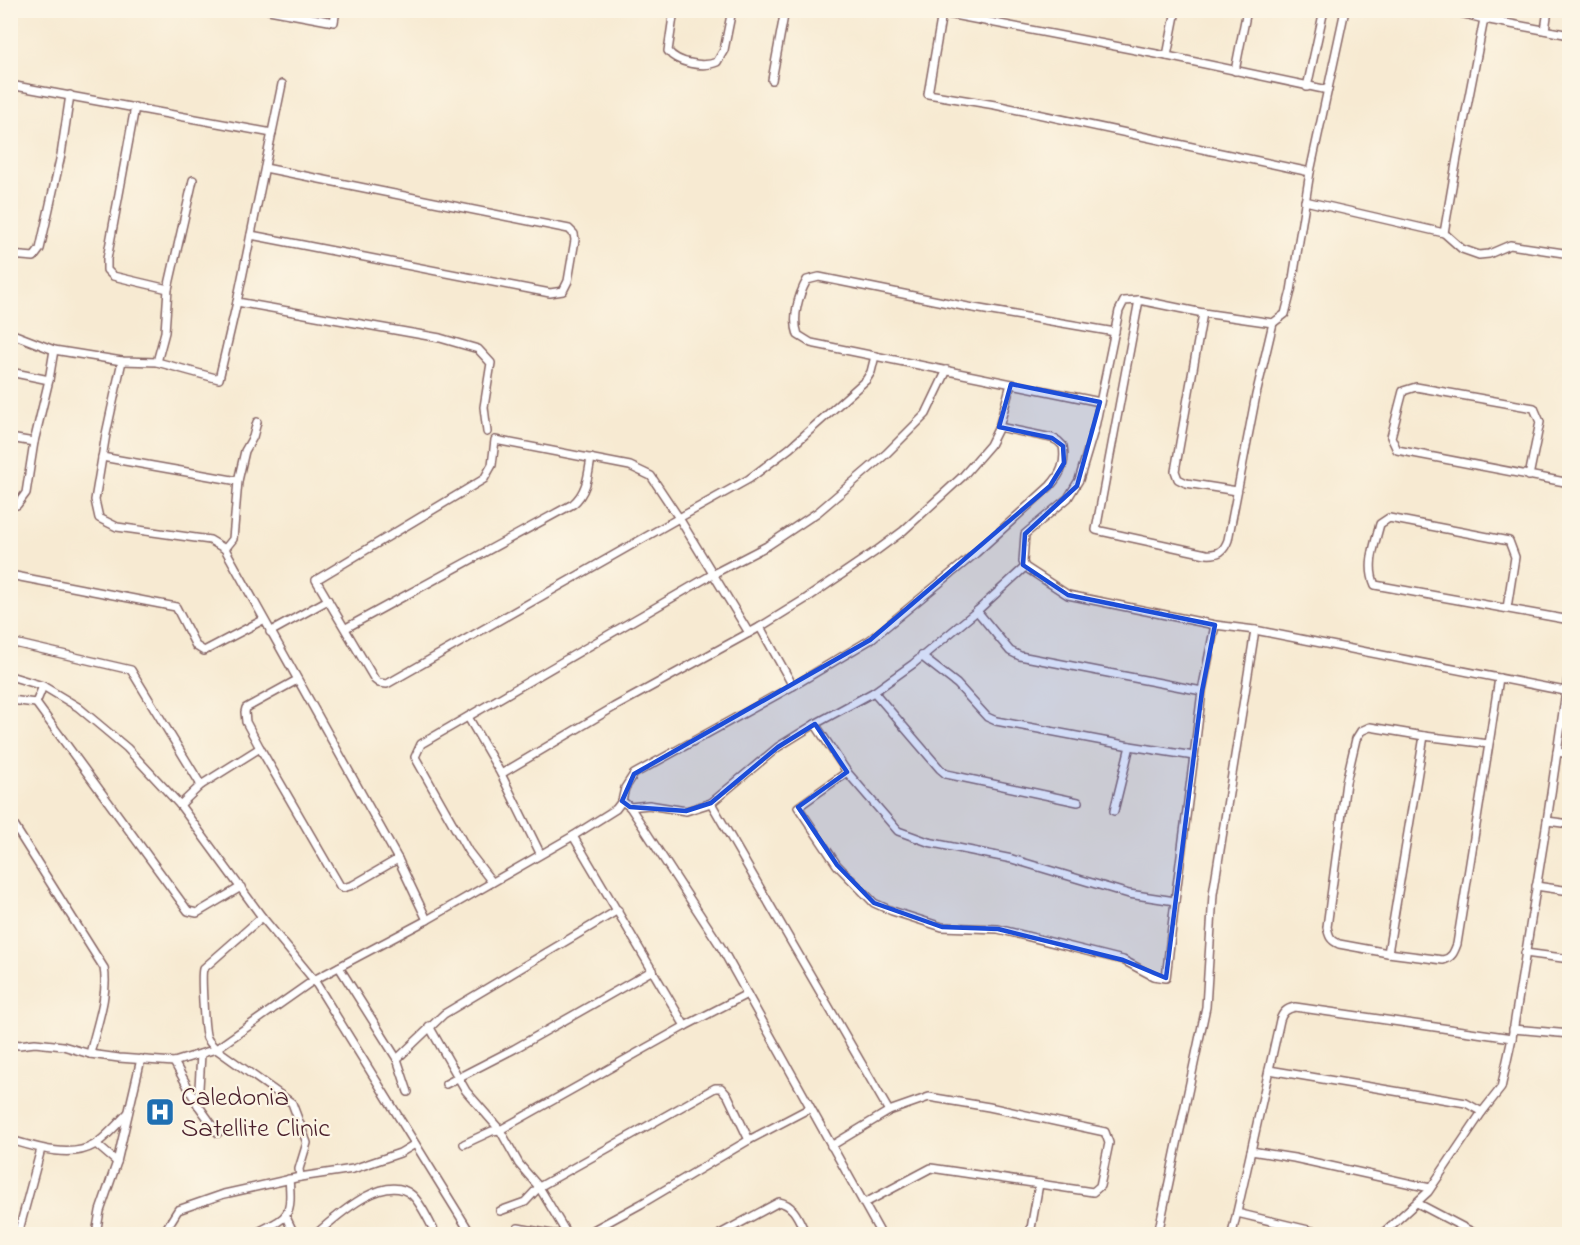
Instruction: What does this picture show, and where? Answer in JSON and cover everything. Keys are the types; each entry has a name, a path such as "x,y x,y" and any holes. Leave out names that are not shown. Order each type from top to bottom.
{"street":[{"path":"269,10 334,22 336,10"},
{"path":"674,10 669,51 680,60 707,65 717,62 724,50 732,10"},
{"path":"772,81 785,10"},
{"path":"927,10 1167,56 1328,90"},
{"path":"1167,56 1176,10"},
{"path":"1235,71 1247,10"},
{"path":"1307,87 1324,10"},
{"path":"1345,10 1310,172 1288,304 1283,317 1273,323 1203,313 1139,300 1124,301 1119,310 1095,427 1077,486 1068,498 1025,534 1023,562 1025,567 1068,594 1215,625 1255,630 1565,691"},
{"path":"1448,10 1569,35"},
{"path":"1545,30 1548,10"},
{"path":"942,13 928,94 995,105 1310,172"},
{"path":"1444,233 1456,158 1484,19"},
{"path":"10,333 54,350 122,362 157,362 219,379 282,84"},
{"path":"10,85 272,133"},
{"path":"10,255 34,257 40,249 70,95"},
{"path":"135,107 107,259 107,270 112,276 168,289"},
{"path":"251,235 550,293 563,291 568,281 574,234 568,229 265,168"},
{"path":"157,362 165,333 168,289 193,180"},
{"path":"1305,201 1444,233 1462,249 1479,255 1489,254 1510,245 1569,254"},
{"path":"1100,402 811,342 798,335 796,328 799,297 807,280 819,277 980,309 1114,332"},
{"path":"1139,300 1096,530 1206,554 1219,553 1225,548 1228,540 1256,395 1273,323"},
{"path":"237,302 440,338 478,349 491,363 484,407 487,432"},
{"path":"1203,313 1175,471 1178,479 1186,483 1237,491"},
{"path":"10,506 17,505 26,493 34,442 54,350"},
{"path":"749,633 714,574 679,518 651,476 630,466 495,440 492,465 484,479 316,580 375,680 387,684 679,518 749,478 790,448 866,380 871,372 874,356"},
{"path":"122,362 115,388 95,500 99,518 117,527 210,540 225,549 398,859 427,920"},
{"path":"492,882 468,851 415,757 421,744 714,574 767,546 818,512 886,454 926,414 947,370"},
{"path":"10,372 49,380"},
{"path":"501,774 614,707 760,627 807,598 903,531 963,476 986,451 999,427 1011,384"},
{"path":"1529,476 1540,422 1534,408 1416,387 1403,391 1391,437 1396,450 1529,476 1569,483"},
{"path":"225,549 233,539 238,481 245,451 253,437 257,422"},
{"path":"10,1043 63,1046 90,1054 174,1062 216,1049 314,980 427,920 573,836 616,808 622,801 625,788 634,774 793,686 870,640 976,553 1050,486 1059,476 1065,456 1063,446 1058,441 999,427"},
{"path":"10,438 34,442"},
{"path":"102,457 238,481"},
{"path":"346,628 573,504 583,493 587,483 591,458"},
{"path":"1507,608 1515,557 1509,542 1389,518 1380,524 1372,556 1371,577 1375,585 1569,620"},
{"path":"630,807 649,805 686,811 711,803 777,747 815,723 874,692 977,610 1025,567"},
{"path":"10,575 176,607 196,646 204,651 263,620"},
{"path":"270,632 328,600"},
{"path":"977,610 1010,651 1015,654 1202,691"},
{"path":"847,772 798,807 837,865 874,903 942,927 998,929 1123,960 1153,976 1166,978 1202,691 1215,625"},
{"path":"760,627 793,686"},
{"path":"1158,1234 1206,1007 1213,894 1255,630"},
{"path":"10,642 131,670 201,785"},
{"path":"921,656 957,684 987,717 996,721 1130,747 1194,756"},
{"path":"1382,1234 1417,1203 1430,1188 1501,1088 1512,1038 1547,821 1569,664"},
{"path":"10,676 43,686 78,707 127,748 180,804 262,916 314,980 471,1234"},
{"path":"1489,744 1370,727 1364,729 1356,739 1346,782 1328,927 1328,934 1332,940 1339,944 1388,953 1443,960 1454,953 1489,744 1498,678"},
{"path":"297,680 246,708 246,722 260,748 340,886 343,888 353,885 398,859"},
{"path":"36,703 43,686"},
{"path":"874,692 946,774 1078,802"},
{"path":"10,700 36,703 188,911 197,913 242,887"},
{"path":"468,717 501,774 540,854"},
{"path":"815,723 847,772 898,831 928,842 1012,858 1129,894 1175,901"},
{"path":"1388,953 1424,736"},
{"path":"1114,811 1130,747"},
{"path":"180,804 201,785 260,748"},
{"path":"1557,752 1569,754"},
{"path":"622,801 630,807 722,947 881,1234"},
{"path":"711,803 889,1111"},
{"path":"10,819 104,968 106,980 104,993 90,1054"},
{"path":"1547,821 1569,824"},
{"path":"573,836 685,1026"},
{"path":"1536,886 1569,891"},
{"path":"397,1059 444,1014 618,910"},
{"path":"262,916 203,969 201,975 207,1038 216,1049 292,1103 307,1143 299,1169 300,1177"},
{"path":"1525,954 1569,959"},
{"path":"339,967 397,1059 408,1092"},
{"path":"446,1084 514,1049 653,970"},
{"path":"464,1144 492,1131 500,1130 685,1026 747,994"},
{"path":"1232,1234 1280,1020 1286,1010 1295,1007 1512,1038"},
{"path":"429,1026 465,1091 500,1130 519,1164 538,1187 567,1234"},
{"path":"1513,1029 1569,1034"},
{"path":"198,1105 201,1054"},
{"path":"96,1234 100,1211 117,1162 141,1059"},
{"path":"174,1062 198,1105 218,1133"},
{"path":"1269,1070 1466,1103 1482,1112"},
{"path":"500,1211 525,1202 538,1187 715,1088 721,1088 728,1096 749,1140"},
{"path":"831,1146 889,1111 928,1097 989,1107 1105,1132 1109,1143 1100,1186 1093,1192 931,1168 865,1203"},
{"path":"518,1227 552,1234 586,1233 810,1108"},
{"path":"11,1140 41,1149 84,1150 96,1144 128,1113"},
{"path":"96,1144 117,1162"},
{"path":"163,1234 178,1210 224,1194 300,1177 353,1169 400,1153 415,1144"},
{"path":"18,1234 41,1149"},
{"path":"1251,1151 1294,1158 1430,1188"},
{"path":"254,1234 286,1217 291,1203 290,1179"},
{"path":"1030,1234 1039,1184"},
{"path":"316,1234 371,1194 392,1187 404,1190 413,1196 436,1234"},
{"path":"724,1233 779,1203 785,1203 794,1210 806,1234"},
{"path":"1417,1203 1476,1234"},
{"path":"1237,1213 1325,1234"},
{"path":"286,1217 294,1234"}],"highlighted area":[{"path":"1011,384 1100,402 1077,486 1025,534 1023,565 1068,595 1215,625 1202,691 1166,978 1123,960 998,929 942,927 874,903 837,865 798,807 847,772 815,724 778,747 711,803 686,811 630,807 622,801 634,774 870,640 1050,486 1064,463 1063,446 1052,438 999,427"}],"place":[{"name":"Caledonia Satellite Clinic","path":"160,1112"}]}
